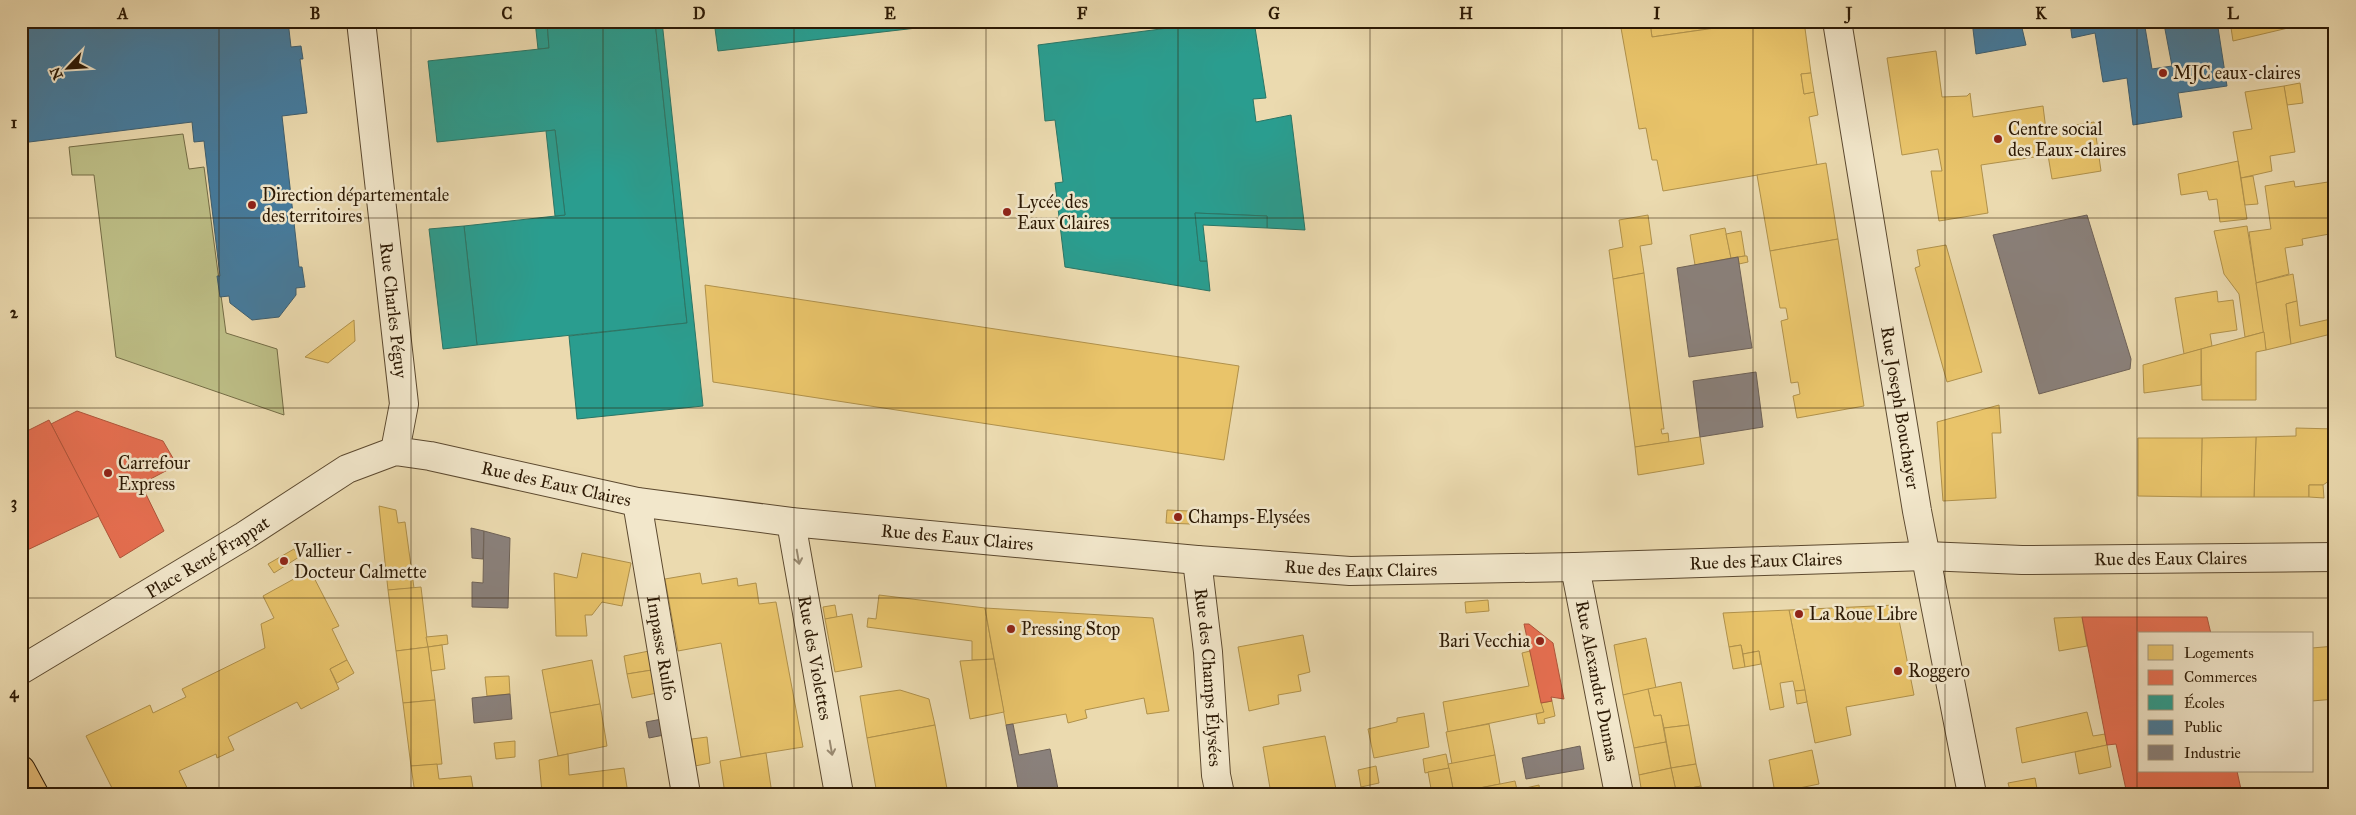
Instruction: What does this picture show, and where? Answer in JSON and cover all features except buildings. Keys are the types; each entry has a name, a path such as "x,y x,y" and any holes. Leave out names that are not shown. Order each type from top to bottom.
{"main road":[{"path":"21,770 34,794"}],"street":[{"name":"Rue Charles Péguy","path":"361,21 404,404 395,451"},
{"name":"Rue Joseph Bouchayer","path":"1837,21 1926,556 1972,794"},
{"name":"Rue des Eaux Claires","path":"395,451 430,456 637,502 791,522 1197,560 1350,571 1575,567 1926,556 2012,560 2335,557"},
{"name":"Place René Frappat","path":"21,670 244,536 346,469 395,451"},
{"name":"Impasse Rulfo","path":"637,502 686,794"},
{"name":"Rue des Violettes","path":"791,522 840,794"},
{"name":"Rue des Champs Élysées","path":"1197,560 1208,652 1216,775 1220,794"},
{"name":"Rue Alexandre Dumas","path":"1575,567 1618,794"}],"green space":[{"path":"183,134 189,169 204,167 226,333 277,349 284,415 116,357 94,175 72,175 69,147"}],"place":[{"name":"MJC eaux-claires","path":"2163,73"},
{"name":"Centre social des Eaux-claires","path":"1998,139"},
{"name":"Direction départementale des territoires","path":"252,205"},
{"name":"Lycée des Eaux Claires","path":"1007,212"},
{"name":"Carrefour Express","path":"108,473"},
{"name":"Champs-Elysées","path":"1178,517"},
{"name":"Vallier - Docteur Calmette","path":"284,561"},
{"name":"La Roue Libre","path":"1799,614"},
{"name":"Pressing Stop","path":"1011,629"},
{"name":"Bari Vecchia","path":"1540,641"},
{"name":"Roggero","path":"1898,671"}]}
